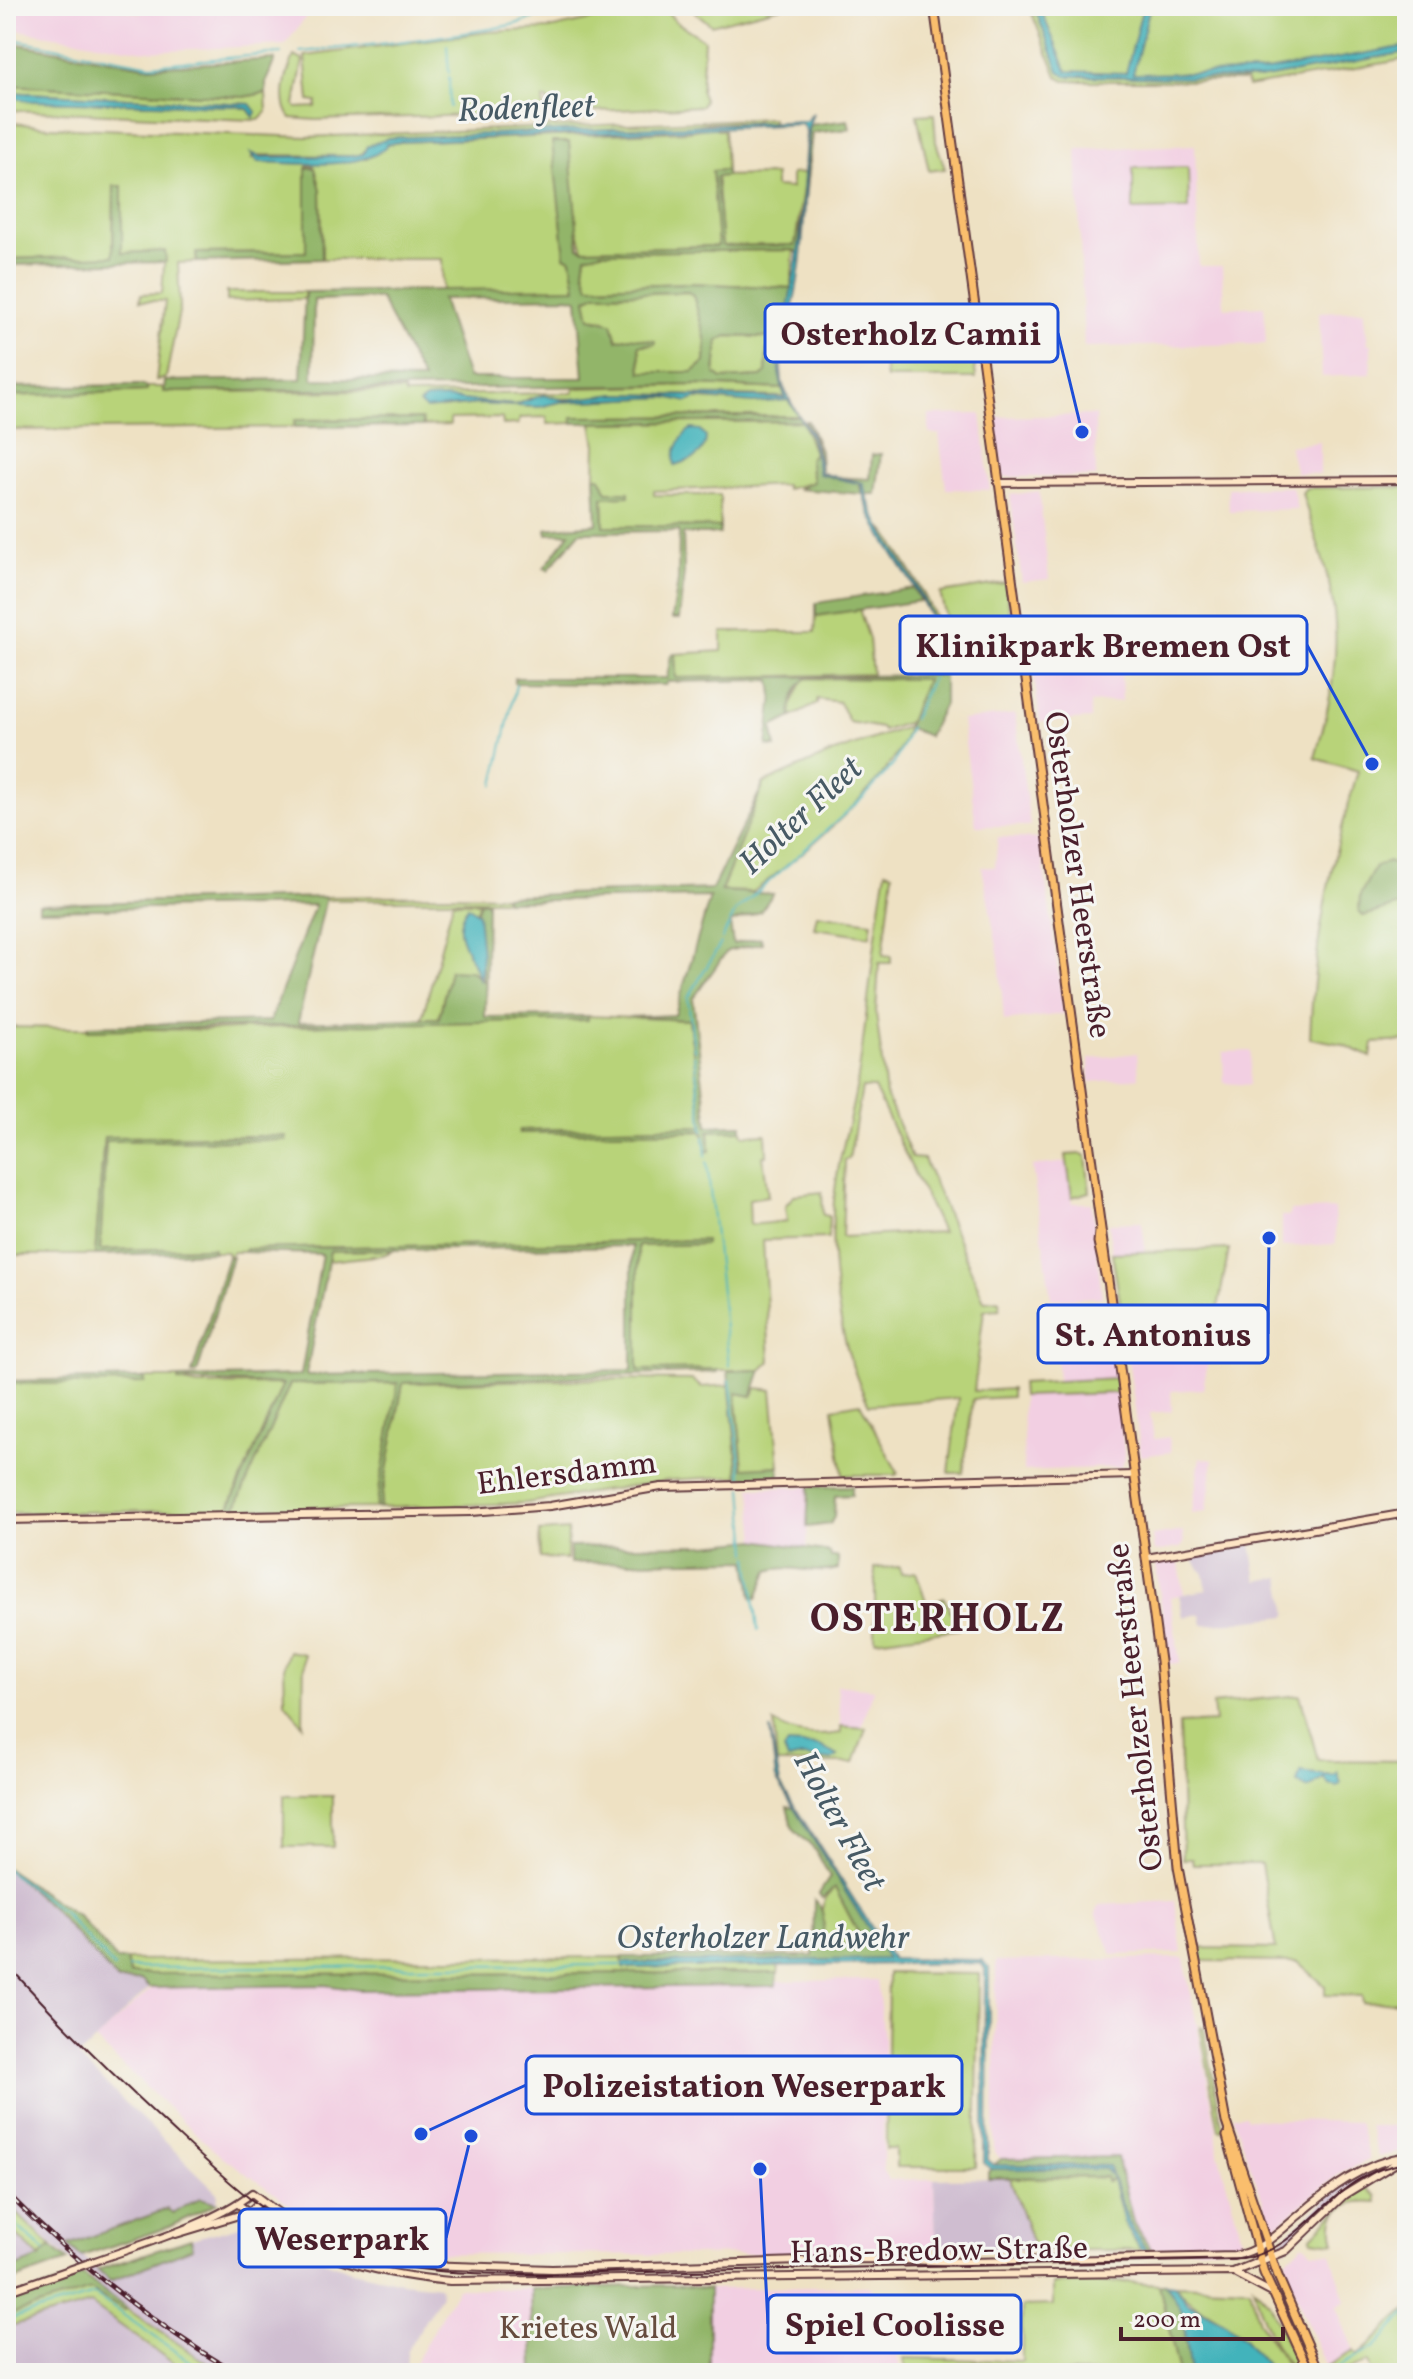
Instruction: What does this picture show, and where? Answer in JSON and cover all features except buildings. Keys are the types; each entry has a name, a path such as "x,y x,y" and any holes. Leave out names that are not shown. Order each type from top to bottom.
{"highway":[{"path":"1304,2361 1308,2373"}],"main road":[{"name":"Osterholzer Heerstraße","path":"934,6 1165,1700 1178,1867 1233,2168 1261,2264 1304,2361"},
{"path":"998,483 1407,480"},
{"name":"Ehlersdamm","path":"6,1520 471,1512 550,1506 661,1487 1134,1475"},
{"path":"1146,1558 1407,1513"},
{"name":"Osterholzer Heerstraße","path":"1226,2122 1273,2259 1320,2373"},
{"name":"Hans-Bredow-Straße","path":"1407,2156 1344,2195 1286,2251 1261,2264 1233,2272 462,2282 410,2277 347,2263 303,2246 238,2204 252,2193 311,2232 351,2250 422,2265 552,2269 865,2259 969,2262 1234,2256 1268,2242 1340,2184 1375,2164 1407,2156"},
{"path":"6,2292 168,2235 249,2212 261,2201"},
{"path":"168,2235 238,2204"},
{"path":"1233,2272 1273,2293"}],"shaded area":[{"path":"6,6 106,6 140,14 143,6 314,6 285,45 145,51 6,28"},
{"path":"1195,145 1199,266 1222,266 1224,308 1264,306 1266,344 1084,347 1077,149"},
{"path":"1364,310 1368,344 1371,344 1371,374 1322,377 1319,312"},
{"path":"981,414 990,490 946,489 939,434 929,434 929,415"},
{"path":"1095,415 1096,477 1003,477 994,417"},
{"path":"1320,442 1320,474 1296,473 1289,446"},
{"path":"1292,487 1297,509 1229,511 1228,488"},
{"path":"1039,491 1049,579 1022,582 1010,495"},
{"path":"1113,628 1114,642 1120,643 1122,701 1090,703 1091,719 1040,722 1028,631"},
{"path":"1015,714 1030,826 976,826 962,720"},
{"path":"998,837 1040,839 1064,1014 1004,1021 999,958 982,867 995,867"},
{"path":"1251,1051 1249,1085 1224,1083 1223,1052"},
{"path":"1137,1053 1139,1078 1090,1082 1089,1059"},
{"path":"1067,1162 1073,1203 1092,1203 1102,1297 1051,1299 1032,1166"},
{"path":"1334,1209 1336,1244 1282,1247 1282,1216 1289,1216 1290,1211"},
{"path":"1142,1222 1146,1252 1112,1253 1109,1223"},
{"path":"1054,1309 1106,1309 1116,1378 1058,1382"},
{"path":"1214,1329 1203,1389 1171,1391 1172,1411 1150,1413 1154,1439 1169,1437 1171,1452 1141,1456 1125,1333"},
{"path":"1117,1393 1125,1459 1121,1467 1024,1471 1022,1396"},
{"path":"1200,1458 1213,1460 1207,1511 1192,1513"},
{"path":"809,1487 807,1549 756,1540 751,1488"},
{"path":"1183,1531 1184,1544 1180,1548 1154,1552 1152,1536"},
{"path":"1251,1544 1257,1581 1281,1577 1288,1616 1203,1625 1201,1614 1183,1617 1179,1595 1207,1590 1204,1574 1189,1555"},
{"path":"1178,1557 1184,1594 1170,1597 1180,1663 1169,1664 1156,1566 1164,1560"},
{"path":"837,1685 874,1689 862,1726 841,1726"},
{"path":"6,1870 149,1988 78,2057 218,2193 217,2203 200,2198 173,2213 167,2209 69,2245 110,2281 192,2248 191,2239 244,2225 305,2254 352,2271 401,2282 439,2286 441,2294 407,2351 406,2373 222,2373 108,2294 6,2203"},
{"path":"1175,1901 1182,1953 1112,1955 1096,1913 1099,1905"},
{"path":"1184,1958 1216,2126 1218,2153 1243,2241 1235,2247 1151,2249 1133,2221 1116,2157 1001,2159 994,2151 996,1961"},
{"path":"877,1980 884,2038 883,2169 889,2180 934,2179 936,2248 887,2245 864,2251 700,2255 399,2253 350,2238 295,2208 216,2152 95,2040 153,1987 325,1985 359,1990 775,1986 776,1981"},
{"path":"1232,2115 1246,2115 1247,2119 1359,2122 1369,2160 1342,2172 1273,2228"},
{"path":"1369,2126 1407,2126 1407,2150 1378,2157"},
{"path":"1407,2161 1407,2166 1367,2178 1347,2190 1285,2249 1281,2240 1346,2183 1368,2171"},
{"path":"1010,2178 1035,2250 936,2248 934,2179"},
{"path":"6,2225 40,2258 6,2271"},
{"path":"1303,2243 1313,2252 1331,2253 1346,2301 1336,2307 1354,2351 1326,2367 1284,2267 1287,2259"},
{"path":"457,2288 531,2289 533,2373 409,2373"},
{"path":"872,2288 889,2319 901,2373 709,2373 709,2289"},
{"path":"91,2304 187,2373 6,2373 6,2327"}],"green space":[{"path":"663,6 675,21 704,40 701,92 704,100 701,106 556,113 549,109 547,99 543,99 544,111 538,113 316,120 291,118 285,104 286,79 294,56 303,60 295,105 297,108 316,107 317,102 309,101 305,56 488,32 549,29"},
{"path":"688,6 784,6 711,25"},
{"path":"1029,6 1407,6 1407,59 1248,87 1245,81 1064,81 1057,76"},
{"path":"6,42 150,67 275,59 266,82 266,93 243,97 6,85"},
{"path":"6,85 243,97 266,93 267,112 259,120 251,120 10,110 11,96 43,101 235,106 248,109 253,116 250,104 6,92"},
{"path":"934,114 936,142 945,169 929,171 917,115"},
{"path":"772,118 772,122 707,123 685,127 389,138 353,156 256,155 252,158 366,159 387,144 400,142 689,131 717,126 717,130 724,130 726,170 713,171 718,246 583,249 553,143 565,255 571,259 576,288 443,292 442,259 322,259 321,190 314,166 307,166 306,252 196,253 197,262 178,263 180,307 166,378 156,381 165,301 140,301 141,294 162,293 165,252 122,253 122,187 114,186 113,257 6,259 6,122 49,127 307,137"},
{"path":"848,120 850,129 812,133 802,229 809,125"},
{"path":"552,142 569,142 579,247 583,249 718,246 712,171 726,170 726,176 716,177 722,246 795,245 803,209 798,254 794,250 601,252 586,256 584,270 589,286 691,283 793,288 782,338 727,336 718,341 715,374 722,379 761,377 766,373 767,350 780,350 782,389 695,385 164,392 165,381 301,379 305,292 576,288 571,259 565,256","holes":["688,292 693,295 706,341 705,362 693,372 641,372 639,345 655,344 655,341 629,337 617,340 612,323 590,318 586,299 596,294","380,298 423,380 313,379 314,300","442,299 578,299 584,378 468,378"]},
{"path":"1188,167 1189,209 1133,210 1133,168"},
{"path":"306,168 315,168 321,190 322,259 197,262 196,253 306,252"},
{"path":"805,173 795,245 722,246 716,176 775,175 775,187 791,188 791,174"},
{"path":"114,186 122,186 122,253 165,251 166,262 6,265 6,259 113,256"},
{"path":"794,250 791,288 691,283 589,286 584,270 586,256 591,252"},
{"path":"227,292 305,292 303,299 227,301"},
{"path":"688,292 693,295 706,341 705,362 693,372 641,372 639,345 654,344 616,340 605,320 590,318 585,299 595,294"},
{"path":"887,318 892,344 898,351 929,358 973,354 976,378 886,378 879,319"},
{"path":"727,336 782,338 780,350 768,350 766,373 761,377 722,379 715,374 718,341"},
{"path":"695,385 782,389 786,397 617,394 587,399 530,398 515,405 443,398 441,408 478,404 539,407 560,402 666,397 746,402 788,400 799,416 573,417 573,423 547,424 547,417 520,418 518,424 503,425 502,418 450,419 450,425 423,426 422,419 295,420 294,427 6,430 6,396 146,391 147,387 162,387 164,392 404,391 405,395 573,393 574,388"},
{"path":"6,387 147,387 147,391 6,396"},
{"path":"799,416 810,432 820,474 859,483 862,494 797,489 813,482 809,459 814,453 802,421 573,423 572,417"},
{"path":"422,419 423,426 294,427 295,420"},
{"path":"802,421 814,453 810,470 814,482 786,489 785,485 654,491 654,495 720,495 720,527 604,526 603,497 629,492 606,492 600,478 595,477 596,445 592,423"},
{"path":"805,421 808,421 820,451 821,472 832,477 870,479 872,455 881,454 876,494 865,494 863,484 831,477 821,473 816,444"},
{"path":"595,477 600,477 607,492 629,492 629,496 603,497 604,526 720,527 720,534 683,534 684,572 679,619 672,619 678,581 679,531 580,532 548,570 544,568 570,533 547,534 546,529 597,524"},
{"path":"1407,487 1407,1041 1373,1043 1371,1057 1342,1044 1310,1038 1315,968 1325,903 1358,771 1315,758 1333,673 1334,609 1302,493 1306,488"},
{"path":"880,526 892,540 932,612 939,641 936,673 937,634 922,597"},
{"path":"1005,583 1014,637 952,642 940,593"},
{"path":"913,588 920,601 816,616 816,603"},
{"path":"859,609 869,639 872,674 676,678 675,654 722,651 722,632 815,632 816,616"},
{"path":"675,654 676,678 944,675 944,704 928,736 907,727 926,679 807,678 795,696 792,717 772,727 776,747 767,746 773,695 771,680 667,682 666,685 514,683 514,678 667,678 671,655"},
{"path":"807,678 926,679 909,722 883,731 849,722 839,702 817,699 817,704 792,717 790,709 802,682"},
{"path":"907,727 901,747 886,769 818,839 753,892 721,891 764,783 832,753"},
{"path":"764,783 721,891 773,894 760,912 730,923 733,944 761,938 762,943 727,951 693,999 708,1126 742,1125 742,1130 709,1131 710,1151 706,1152 703,1131 519,1133 519,1130 703,1126 689,1020 628,1017 675,1015 710,897 506,901 504,896 712,889"},
{"path":"1387,862 1407,869 1407,903 1363,916 1359,912 1360,895 1375,867"},
{"path":"886,871 893,873 883,955 891,956 891,963 879,963 876,1013 886,1095 912,1158 924,1159 984,1301 999,1300 1000,1309 984,1310 974,1391 1011,1389 1011,1397 973,1399 963,1473 949,1473 958,1398 869,1405 847,1349 835,1285 835,1189 858,1076","holes":["862,1088 874,1088 942,1232 842,1237 845,1160 849,1159"]},
{"path":"504,896 505,900 325,900 326,897"},
{"path":"326,897 298,1023 439,1018 450,970 471,971 483,981 477,911 480,902 487,902 485,1017 588,1016 588,1020 88,1030 88,1026 270,1021 315,905 39,910 39,904"},
{"path":"453,902 480,902 477,911 462,917 464,942 479,974 470,971 444,995 439,1018 422,1018"},
{"path":"817,914 872,922 870,936 814,928"},
{"path":"588,1016 689,1020 703,1127 519,1130 519,1133 703,1131 706,1151 710,1151 709,1130 742,1130 743,1135 766,1134 767,1156 763,1156 768,1196 749,1199 750,1225 787,1221 785,1206 794,1195 822,1192 823,1215 829,1216 828,1238 763,1240 770,1361 761,1370 638,1370 638,1246 705,1244 705,1240 244,1249 244,1252 233,1252 228,1257 227,1252 213,1252 212,1248 100,1250 106,1141 285,1140 285,1136 104,1137 95,1255 6,1255 6,1027 214,1030 422,1021 588,1020"},
{"path":"286,1136 286,1140 106,1141 100,1250 213,1248 213,1252 95,1255 104,1137"},
{"path":"1066,1155 1086,1156 1090,1192 1072,1197"},
{"path":"705,1240 705,1244 638,1246 638,1370 718,1369 718,1372 403,1383 380,1508 376,1508 398,1383 290,1384 235,1509 228,1510 283,1384 178,1381 179,1378 301,1375 322,1254 244,1252 244,1249","holes":["632,1246 632,1370 306,1375 330,1251"]},
{"path":"397,1249 383,1255 328,1261 330,1250"},
{"path":"1229,1249 1214,1329 1125,1333 1112,1253"},
{"path":"228,1257 232,1257 197,1373 192,1373"},
{"path":"761,1370 752,1396 736,1393 743,1468 779,1466 780,1476 739,1478 728,1371"},
{"path":"145,1378 179,1378 178,1381 198,1385 283,1384 228,1510 6,1513 6,1384 144,1383"},
{"path":"145,1378 145,1383 6,1384 6,1381"},
{"path":"1116,1378 1117,1393 1022,1396 1021,1383"},
{"path":"692,1380 701,1387 730,1385 739,1476 670,1480 527,1503 380,1508 403,1383"},
{"path":"399,1383 376,1508 235,1509 289,1384"},
{"path":"757,1388 772,1390 779,1466 743,1469 736,1392 752,1396"},
{"path":"860,1403 898,1473 896,1475 843,1475 833,1408"},
{"path":"852,1486 852,1495 835,1496 834,1517 830,1524 807,1527 809,1487"},
{"path":"568,1530 567,1559 540,1558 539,1532"},
{"path":"756,1540 830,1552 831,1557 838,1557 838,1569 785,1568 768,1571 757,1598 752,1597 747,1560 570,1563 570,1547 706,1545"},
{"path":"900,1567 901,1574 916,1572 927,1604 944,1598 959,1629 875,1640 875,1568"},
{"path":"289,1651 304,1654 303,1725 285,1702 284,1665"},
{"path":"1300,1695 1318,1760 1407,1761 1407,2001 1363,2003 1362,1996 1325,1995 1325,1986 1298,1962 1201,1961 1198,1948 1276,1949 1261,1864 1193,1864 1192,1859 1183,1859 1179,1724 1215,1722 1213,1704"},
{"path":"774,1723 790,1731 815,1735 841,1733 841,1726 866,1728 854,1763 777,1763"},
{"path":"284,1796 333,1796 333,1847 284,1847"},
{"path":"787,1807 794,1808 888,1960 623,1963 622,1957 813,1956 814,1900 821,1908 824,1919 821,1941 860,1946 860,1936 835,1888 822,1898 819,1894 830,1877 816,1851 792,1827"},
{"path":"6,1868 79,1917 117,1960 126,1960 129,1974 778,1973 776,1986 359,1990 325,1985 149,1988 141,1980 118,1981 51,1907"},
{"path":"835,1888 860,1936 860,1946 821,1941 823,1906"},
{"path":"622,1957 623,1968 778,1964 779,1973 129,1974 126,1960"},
{"path":"888,1973 979,1974 976,2167 896,2167 896,2149 886,2149"},
{"path":"1200,2027 1204,2029 1223,2130 1219,2130"},
{"path":"1117,2157 1133,2221 1151,2249 1146,2250 1127,2219 1109,2166 994,2165 1001,2159"},
{"path":"1101,2167 1110,2172 1113,2179 1107,2182 1106,2177 988,2178 991,2169"},
{"path":"1106,2177 1108,2182 1113,2179 1124,2222 1141,2250 1035,2250 1010,2178"},
{"path":"1366,2188 1376,2196 1377,2202 1356,2202 1341,2209 1333,2222 1335,2243 1313,2240 1311,2237 1340,2207"},
{"path":"200,2198 217,2203 169,2227 81,2256 68,2245 167,2209 173,2213"},
{"path":"6,2203 51,2246 40,2258 6,2225"},
{"path":"191,2239 193,2248 110,2281 97,2270"},
{"path":"51,2246 68,2261 6,2283 6,2271 40,2258"},
{"path":"83,2275 127,2309 123,2310 91,2290 6,2316 6,2302"},
{"path":"1053,2284 1159,2284 1179,2373 907,2373 904,2358 1022,2361 1022,2306 1053,2305"},
{"path":"1159,2284 1166,2284 1182,2311 1191,2373 1179,2373"},
{"name":"Krietes Wald","path":"674,2285 709,2289 709,2373 533,2373 531,2289"},
{"path":"1174,2285 1249,2288 1259,2322 1292,2373 1273,2373 1235,2331"},
{"path":"1253,2286 1269,2303 1300,2373 1277,2347 1264,2321"},
{"path":"91,2290 123,2310 127,2309 222,2373 187,2373 91,2304 6,2327 6,2316"},
{"path":"1407,2310 1407,2373 1372,2373 1368,2362 1341,2373 1329,2373 1326,2367 1354,2351 1357,2356"}],"water":[{"path":"1034,6 1039,6 1067,71 1126,73 1143,6 1150,6 1133,74 1261,72 1407,46 1407,52 1260,79 1066,76 1059,71"},
{"path":"6,92 250,104 256,112 254,117 248,109 235,106 30,101 6,96"},
{"path":"813,113 808,128 800,263 791,313 784,331 801,235 806,132 802,124 400,142 387,144 378,153 365,158 328,164 258,162 251,153 261,157 353,156 363,154 367,146 389,138 806,121"},
{"path":"783,334 782,381 798,414 788,400 753,403 697,398 688,402 666,397 560,402 539,407 478,404 426,409 419,404 426,399 443,398 515,405 543,395 564,400 617,394 785,398 779,373"},
{"path":"691,429 700,430 706,437 703,448 691,459 675,465 678,445"},
{"path":"812,439 821,473 863,483 883,531 923,598 932,622 936,647 934,675 932,624 921,599 872,519 861,484 819,474"},
{"path":"468,906 478,914 482,955 480,982 461,935 462,916"},
{"path":"770,1729 780,1784 892,1959 982,1960 989,1968 988,2160 994,2165 1109,2166 1127,2219 1146,2250 1141,2250 1124,2222 1113,2179 1106,2169 991,2169 984,2163 985,1969 981,1963 623,1968 623,1963 887,1959 776,1779"},
{"path":"788,1744 820,1746 837,1756 832,1760 802,1757 788,1760 784,1750"},
{"path":"1300,1772 1333,1776 1337,1772 1341,1783 1338,1787 1329,1785 1324,1778 1308,1789 1297,1783"},
{"path":"1166,2284 1174,2285 1188,2303 1227,2324 1273,2373 1191,2373 1182,2311"}],"waterway":[{"name":"Osterholzer Landwehr","path":"300,52 500,27 537,16 540,6"},
{"name":"Osterholzer Landwehr","path":"6,38 151,65 281,53"},
{"path":"447,45 449,73"},
{"name":"Rodenfleet","path":"449,77 450,107"},
{"name":"Holter Fleet","path":"913,719 932,677"},
{"path":"494,785 516,685"},
{"name":"Holter Fleet","path":"722,939 735,912 866,795 894,764 910,727"},
{"name":"Holter Fleet","path":"694,1050 688,998 721,943"},
{"name":"Holter Fleet","path":"694,1055 703,1131"},
{"name":"Holter Fleet","path":"704,1137 706,1156"},
{"name":"Holter Fleet","path":"707,1162 729,1366"},
{"name":"Holter Fleet","path":"730,1380 742,1478"},
{"name":"Holter Fleet","path":"743,1488 748,1552"},
{"name":"Holter Fleet","path":"749,1556 758,1630"},
{"name":"Osterholzer Landwehr","path":"6,1869 62,1911 114,1968"},
{"name":"Osterholzer Landwehr","path":"128,1968 623,1965"},
{"path":"6,2216 45,2251"},
{"path":"6,2320 95,2295 206,2373"},
{"path":"1329,2372 1375,2347 1407,2313"}],"tram line":[{"path":"6,1963 144,2104 249,2198 320,2242 347,2253 397,2266 475,2273 553,2274 1243,2259 1266,2252 1286,2240 1358,2180 1380,2169 1407,2163"}],"railway":[{"path":"6,2192 59,2243 115,2290 236,2373"}],"place":[{"name":"Osterholz Camii","path":"1082,432"},
{"name":"Klinikpark Bremen Ost","path":"1372,764"},
{"name":"St. Antonius","path":"1269,1238"},
{"name":"Polizeistation Weserpark","path":"421,2134"},
{"name":"Weserpark","path":"471,2136"},
{"name":"Spiel Coolisse","path":"760,2169"}],"district":[{"name":"OSTERHOLZ","path":"938,1621"}]}
